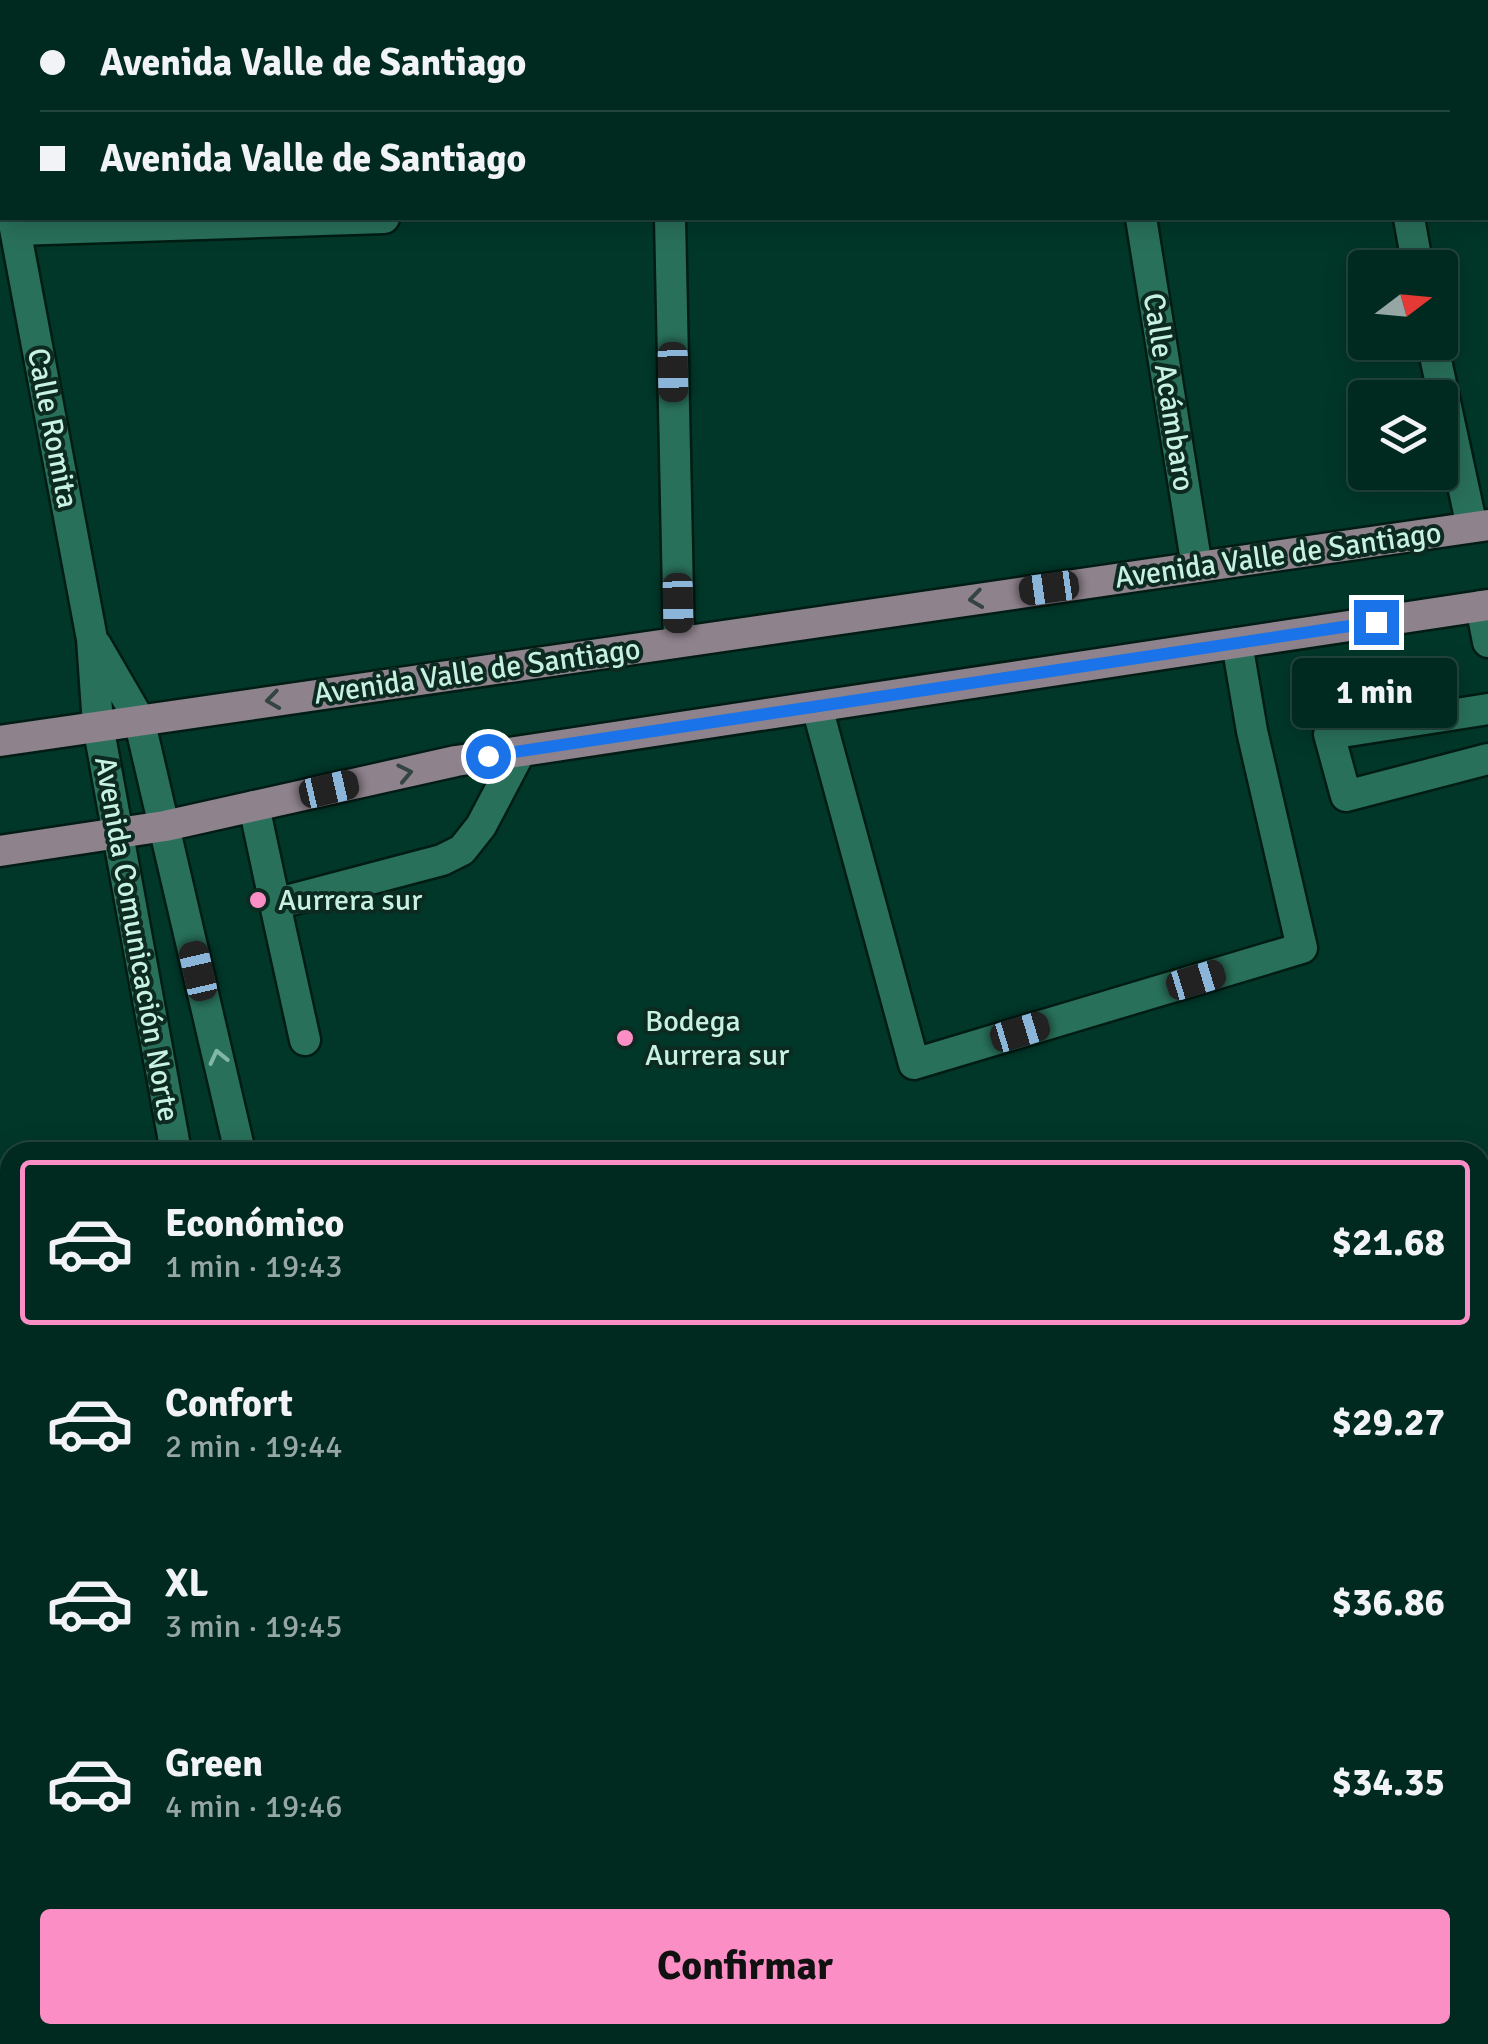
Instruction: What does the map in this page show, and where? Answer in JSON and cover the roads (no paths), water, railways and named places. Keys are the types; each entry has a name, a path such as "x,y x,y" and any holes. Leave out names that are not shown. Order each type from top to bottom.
{"main road":[{"name":"Avenida Valle de Santiago","path":"0,741 1480,526"},
{"path":"0,851 165,826 456,762 1484,605"}],"street":[{"path":"14,224 261,220"},
{"path":"670,220 679,642"},
{"name":"Calle Acámbaro","path":"1141,220 1197,567"},
{"path":"1409,220 1415,250"},
{"name":"Calle Romita","path":"14,224 92,638 98,725"},
{"path":"1437,360 1480,526"},
{"path":"1484,605 1488,642"},
{"name":"Calle Romita","path":"92,638 139,719"},
{"path":"817,707 914,1064 1302,948 1252,731 1237,643"},
{"path":"1488,708 1328,734 1346,796 1488,760"},
{"name":"Avenida Comunicación Norte","path":"139,719 238,1142"},
{"name":"Avenida Comunicación Norte","path":"98,725 174,1142"},
{"path":"275,904 442,860 462,850 482,826 520,752"},
{"path":"254,806 305,1040"}],"place":[{"name":"Aurrera sur","path":"258,900"},
{"name":"Bodega Aurrera sur","path":"625,1038"}]}
